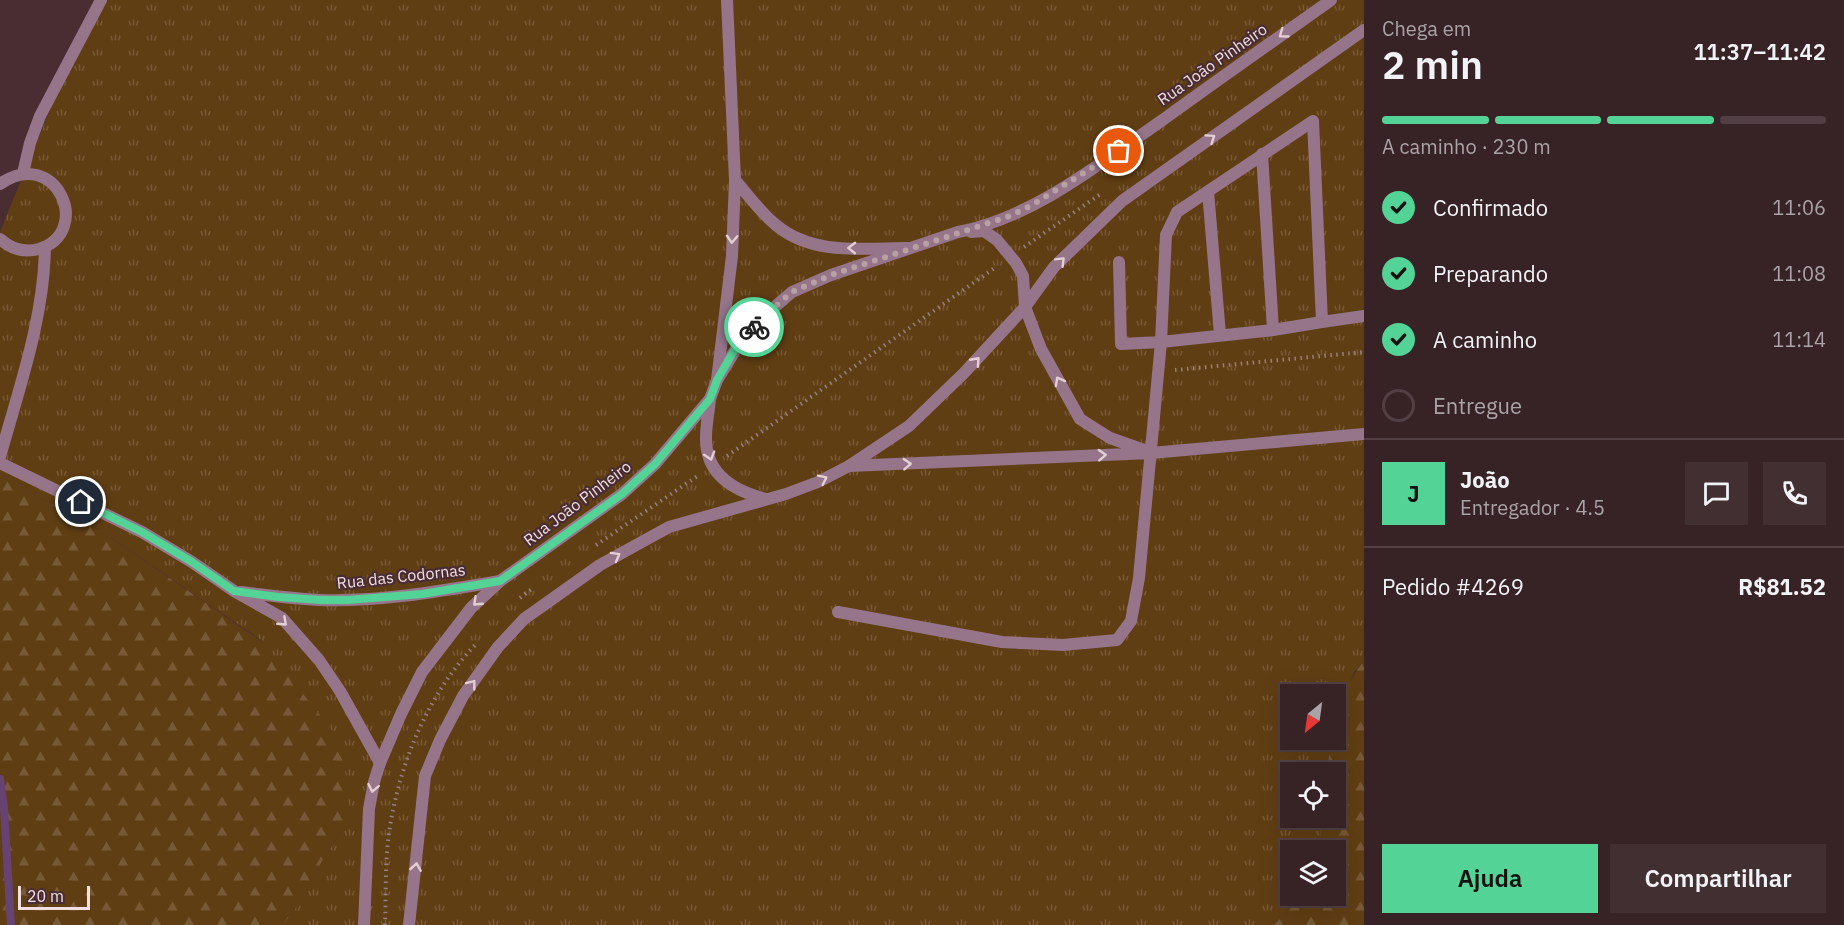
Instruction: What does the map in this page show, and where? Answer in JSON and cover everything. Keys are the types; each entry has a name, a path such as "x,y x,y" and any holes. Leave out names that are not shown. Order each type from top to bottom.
{"street":[{"path":"22,173 37,123 101,0"},
{"path":"717,380 732,256 735,180 727,0"},
{"name":"Rua João Pinheiro","path":"364,925 369,809 374,782 401,714 422,672 471,608 500,581 622,494 655,464 710,399 717,380 735,349 755,326 792,292 831,275 1010,216 1032,205 1119,151 1330,0"},
{"path":"409,925 425,776 459,703 498,647 524,619 600,565 669,527 768,500 818,482 849,466 909,426 964,373 1025,307 1054,267 1122,201 1364,30"},
{"path":"838,612 1002,642 1063,645 1117,640 1131,621 1139,578 1159,371 1166,235 1177,212 1313,121 1323,322"},
{"path":"1262,154 1273,330"},
{"path":"0,184 22,173 36,174 48,180 58,189 64,201 66,214 63,227 56,238 45,247 20,250 7,245 0,239"},
{"path":"735,180 776,225 798,239 824,247 910,248"},
{"path":"1208,191 1220,335"},
{"path":"958,232 984,231 997,240 1011,256 1023,276 1025,307 1041,349 1080,419 1110,438 1150,453"},
{"path":"0,457 41,308 45,276 45,247"},
{"path":"1119,262 1121,344 1273,330 1364,316"},
{"path":"710,399 705,438 712,465 734,488 768,500"},
{"path":"849,466 1150,453 1364,434"},
{"name":"Rua das Codornas","path":"0,463 142,532 234,591 282,618 319,660 340,691 380,763"},
{"name":"Rua das Codornas","path":"234,591 278,597 348,600 422,594 500,581"}],"path":[{"path":"588,550 1104,191"},
{"path":"1159,371 1364,352"},
{"path":"516,602 542,582"},
{"path":"385,925 389,833 402,773 427,713 463,657 478,641"}],"green space":[{"path":"95,0 1364,0 1364,661 1354,672 1346,694 1346,684 1280,684 1280,750 1330,750 1328,762 1280,762 1280,828 1321,828 1321,840 1280,840 1280,906 1292,906 1274,925 283,925 303,897 323,859 341,832 261,640 100,530 0,476 0,232"},
{"path":"0,476 100,530 261,641 342,743 349,805 341,832 323,859 303,898 283,925 0,925"},
{"path":"1364,661 1364,925 1274,925 1292,906 1346,906 1346,840 1321,840 1321,828 1346,828 1346,762 1328,762 1330,750 1346,750 1346,692"}],"waterway":[{"path":"0,779 4,808 11,925"}],"way so far":[{"path":"754,327 792,292 831,275 1010,216 1080,177 1119,151"}],"route":[{"path":"81,502 142,532 234,591 278,597 348,600 422,594 500,581 622,494 655,464 710,399 717,380 735,349 754,327"}]}
